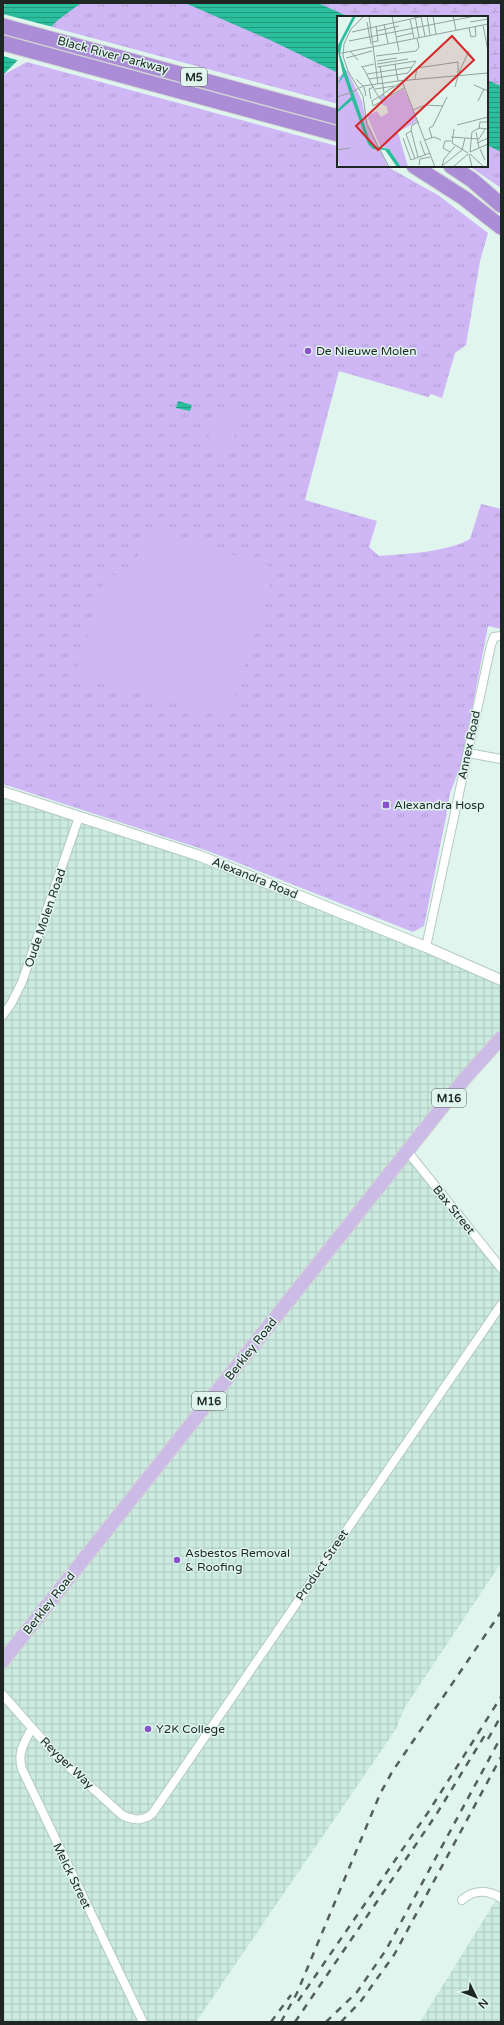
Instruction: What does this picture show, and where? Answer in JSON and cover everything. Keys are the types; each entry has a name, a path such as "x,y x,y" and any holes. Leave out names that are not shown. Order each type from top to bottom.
{"highway":[{"name":"Black River Parkway","path":"3,26 337,117"},
{"name":"Black River Parkway","path":"3,43 337,134"},
{"path":"416,167 464,198 501,227"},
{"path":"452,167 472,180 501,205"},
{"path":"472,180 492,188 501,195"}],"main road":[{"name":"Berkley Road","path":"3,1661 466,1077 501,1038"}],"street":[{"name":"Annex Road","path":"426,947 468,753 497,636"},
{"path":"468,753 501,760"},
{"name":"Alexandra Road","path":"3,792 200,856 426,947 501,980"},
{"name":"Oude Molen Road","path":"3,1015 11,1004 22,982 79,817"},
{"name":"Bax Street","path":"408,1152 501,1268"},
{"name":"Product Street","path":"140,1820 152,1814 501,1305"},
{"name":"Reyger Way","path":"3,1695 56,1755 122,1815 132,1820 140,1820"},
{"name":"Melck Street","path":"32,1728 20,1752 19,1760 22,1769 143,2022"},
{"path":"462,1900 477,1892 485,1891 501,1898"}],"shaded area":[{"path":"7,3 81,3 58,20 3,75 3,7"},
{"path":"185,3 318,3 347,16 337,16 337,73 270,40"},
{"path":"488,80 501,86 501,152 488,146"},
{"path":"178,401 192,405 190,411 176,408"},
{"path":"3,792 200,856 501,980 501,1038 408,1152 501,1268 501,1563 405,1707 396,1729 196,2022 3,2022"},
{"path":"501,1892 501,2022 420,2022"}],"green space":[{"path":"3,3 501,3 501,188 470,167 488,167 488,16 337,16 337,104 3,14"},
{"path":"318,3 501,3 501,86 488,80 488,16 347,16"},
{"path":"27,62 337,146 337,167 388,167 438,195 488,233 480,261 466,345 455,353 442,398 431,394 428,397 339,371 305,500 377,521 369,547 379,556 426,552 461,543 470,539 481,504 501,509 501,629 488,626 462,762 450,793 424,926 413,932 208,851 3,784 3,75"},
{"path":"217,407 241,414 230,450 206,443"},
{"path":"146,528 275,568 228,719 76,673 107,573 130,580"}],"pier":[{"path":"3,14 53,27 20,61 3,56"}],"railway":[{"path":"281,2022 297,1993 380,1794 392,1772 501,1612"},
{"path":"298,2001 429,1811 501,1697"},
{"path":"488,1739 501,1716"},
{"path":"295,2022 436,1815 488,1730"},
{"path":"326,2022 357,1992 386,1950 501,1737"},
{"path":"341,2022 361,2001 394,1955 501,1757"},
{"path":"271,2022 291,1995"}],"place":[{"name":"De Nieuwe Molen","path":"308,351"},
{"name":"Alexandra Hosp","path":"386,805"},
{"name":"Asbestos Removal & Roofing","path":"177,1560"},
{"name":"Y2K College","path":"148,1729"}]}
